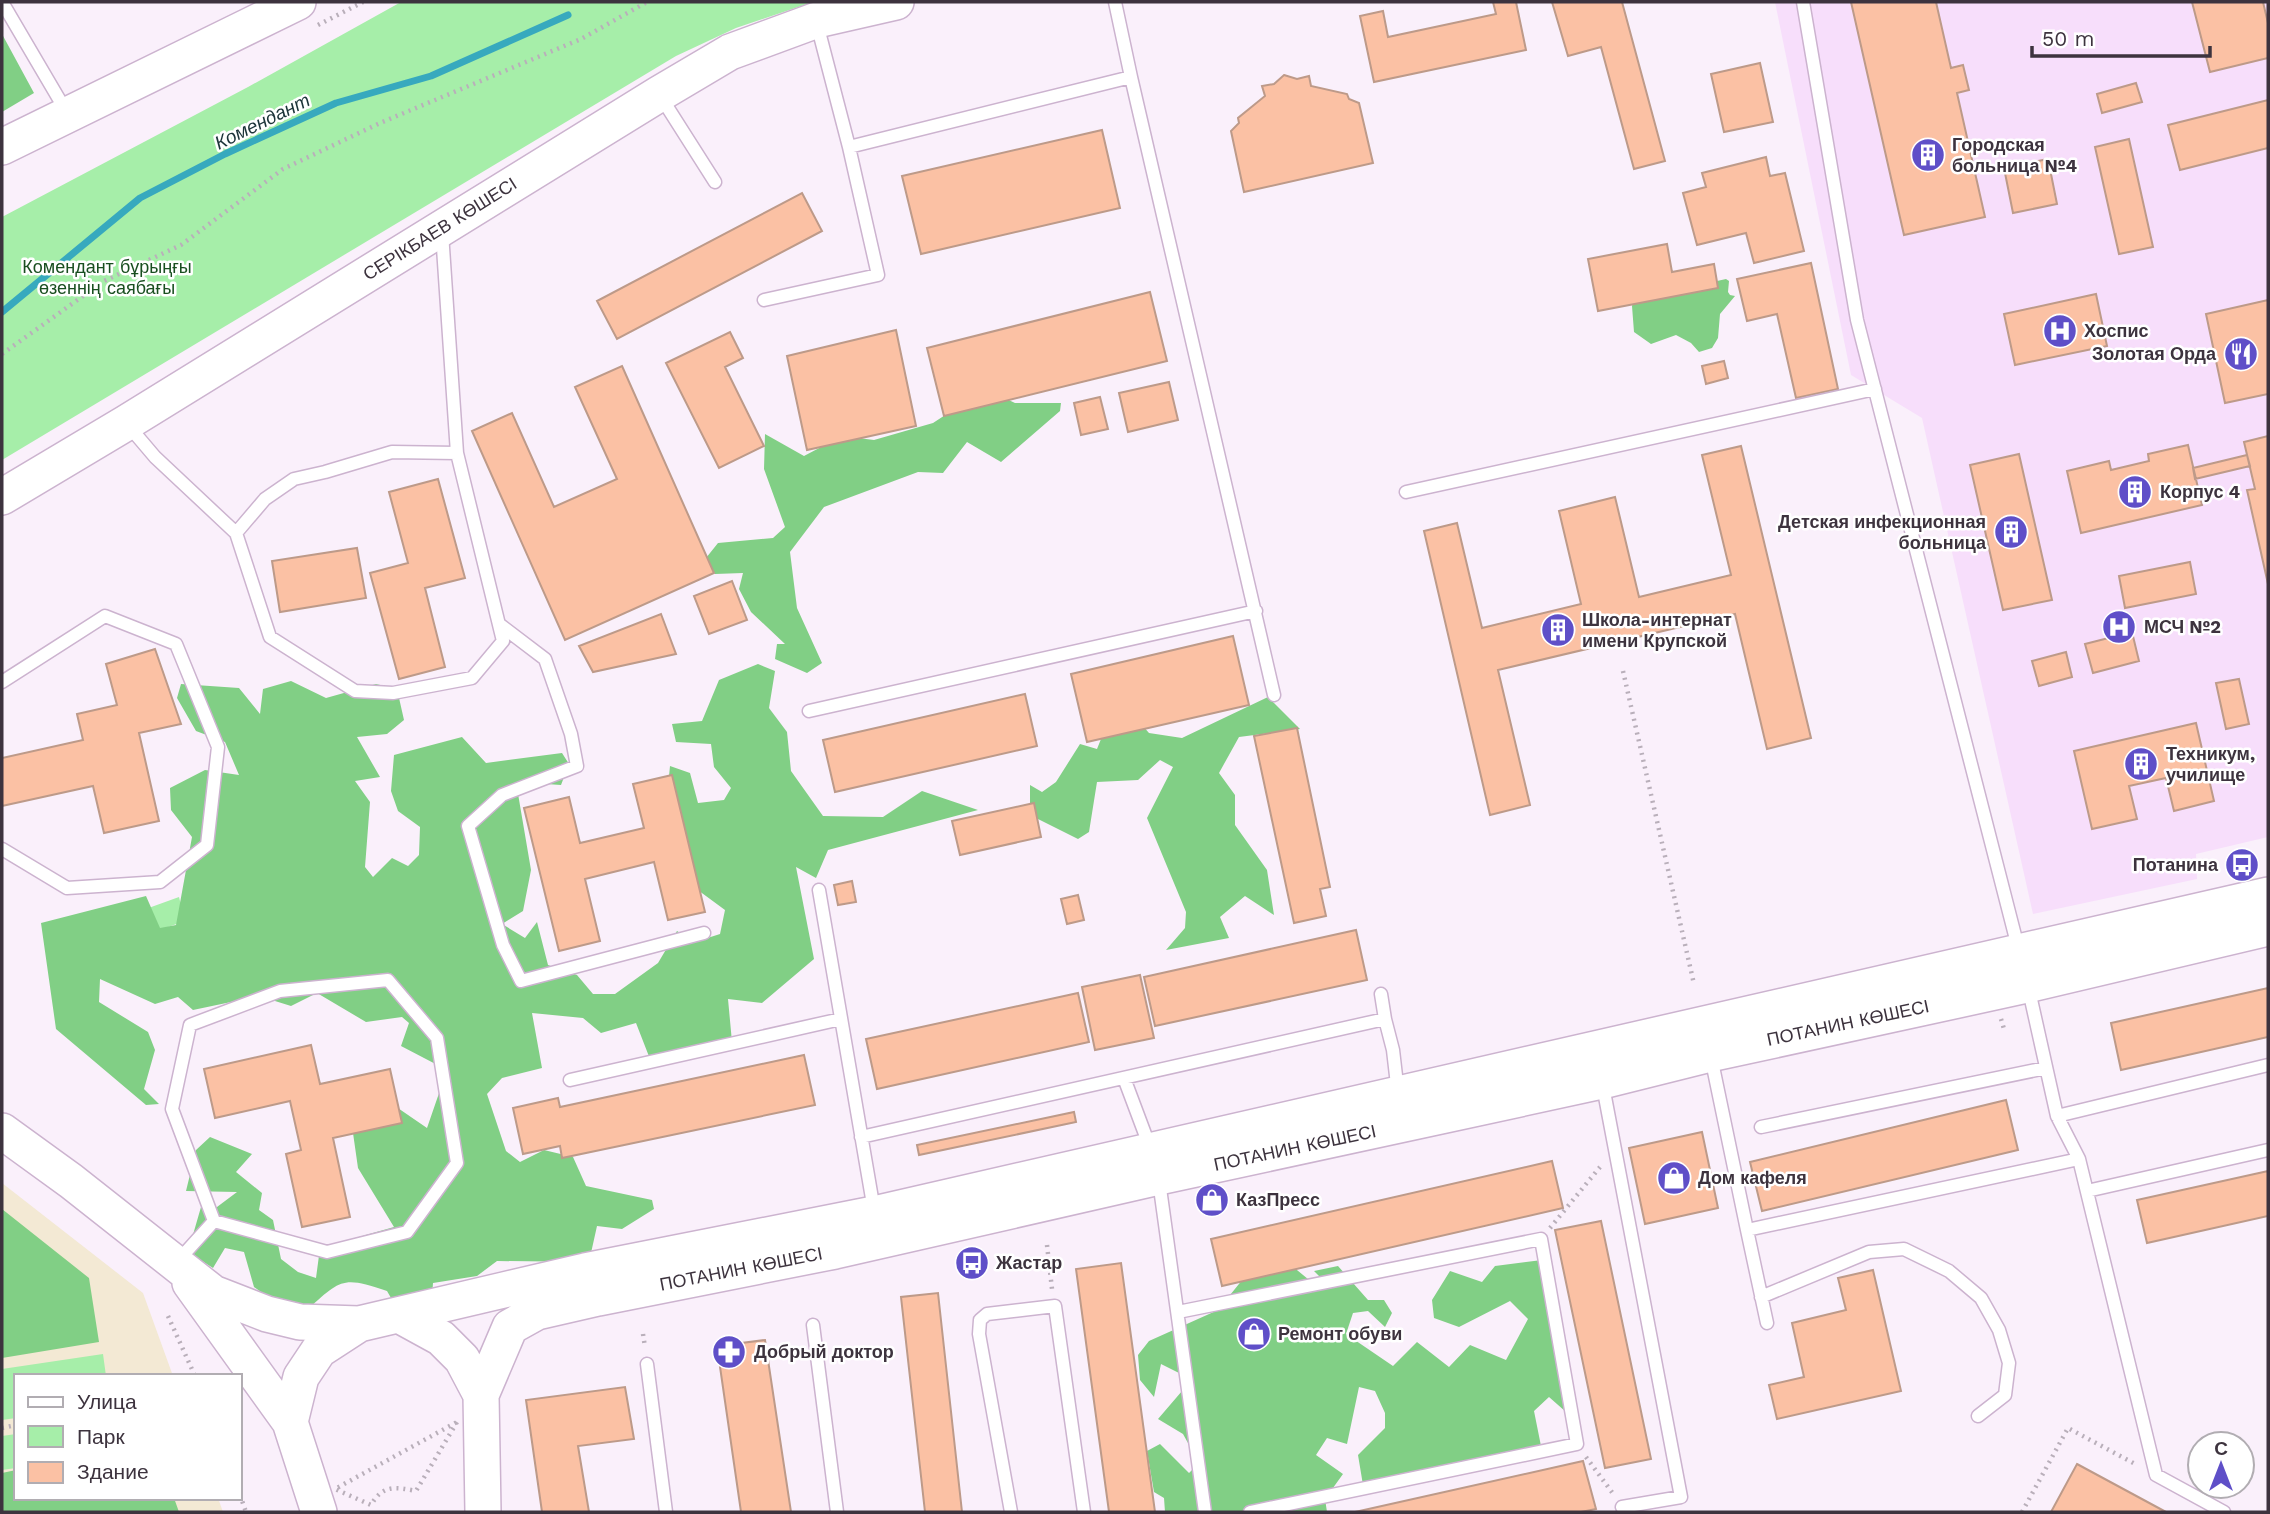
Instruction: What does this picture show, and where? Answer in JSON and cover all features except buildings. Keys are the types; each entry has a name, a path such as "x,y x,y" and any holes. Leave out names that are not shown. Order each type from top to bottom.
{"main road":[{"path":"2,147 298,2"},
{"name":"СЕРІКБАЕВ КӨШЕСІ","path":"2,497 730,52 817,20 896,2"},
{"name":"ПОТАНИН КӨШЕСІ","path":"359,1324 585,1271 874,1214 1602,1081 2023,968 2268,895"},
{"name":"ПОТАНИН КӨШЕСІ","path":"483,1512 481,1395 510,1327 537,1312 835,1251 1155,1164 1398,1094 2023,968 2268,928"},
{"path":"2,1131 71,1181 213,1293 267,1314 300,1322 359,1324"},
{"path":"176,1263 289,1422 327,1501"},
{"path":"399,1315 441,1338 462,1359 481,1395"},
{"path":"289,1422 301,1377 319,1350 359,1324"}],"lane":[{"path":"2,2 68,115"},
{"path":"1115,2 1274,695"},
{"path":"1803,2 1857,320 2023,968 2057,1116 2079,1159 2156,1475 2224,1512"},
{"path":"764,300 877,275 817,20"},
{"path":"849,147 1131,77"},
{"path":"659,94 715,182"},
{"path":"126,423 155,457 236,533 271,637 355,691 393,693 472,678 503,641 457,453 442,229"},
{"path":"1406,492 1875,389"},
{"path":"236,533 265,499 294,479 392,452 457,453"},
{"path":"808,711 1256,611"},
{"path":"2,682 104,616 176,644 218,747 207,845 160,882 67,888 2,849"},
{"path":"499,624 545,659 571,734 577,766 502,795 468,826 503,945 521,981 704,933"},
{"path":"819,890 874,1214"},
{"path":"388,980 437,1038 457,1163 407,1232 327,1252 214,1221 172,1109 190,1025 280,991 388,980"},
{"path":"1381,994 1393,1050 1398,1094"},
{"path":"570,1080 841,1019"},
{"path":"861,1137 1385,1019"},
{"path":"1710,1054 1767,1323"},
{"path":"2057,1116 2268,1065"},
{"path":"1761,1126 2046,1068"},
{"path":"1124,1078 1155,1164 1205,1512"},
{"path":"1602,1081 1681,1497 1622,1507"},
{"path":"2087,1191 2268,1150"},
{"path":"1747,1230 2079,1159"},
{"path":"176,1263 214,1221"},
{"path":"1178,1312 1541,1239 1577,1444 1250,1512"},
{"path":"1761,1297 1869,1252 1904,1249 1950,1271 1981,1298 1999,1329 2009,1363 2005,1395 1978,1416"},
{"path":"1011,1512 979,1334 980,1320 987,1314 1055,1306 1084,1512"},
{"path":"813,1325 837,1512"},
{"path":"647,1364 666,1512"}],"path":[{"path":"2,354 104,281 181,245 283,169 380,122 581,39 647,2"},
{"path":"1623,671 1694,984"},
{"path":"1541,1239 1616,1147"},
{"path":"1046,1245 1055,1306"},
{"path":"168,1316 194,1374"},
{"path":"457,1422 416,1492 387,1488 371,1505 327,1501 372,1469 457,1422"},
{"path":"2022,1512 2068,1428 2156,1475"},
{"path":"1577,1444 1622,1507"}],"shaded area":[{"name":"МСЧ №2","path":"1775,2 2268,2 2268,837 2196,854 2197,879 2033,914 1922,418 1851,375"},
{"path":"2,1183 143,1293 172,1374 14,1374 14,1500 219,1500 223,1512 2,1512"}],"green space":[{"name":"Комендант бұрыңғы өзеннің саябағы","path":"401,2 813,2 736,28 676,56 2,460 2,217 248,87"},
{"path":"2,34 34,93 2,112"},
{"path":"1726,279 1729,281 1728,292 1735,296 1720,314 1718,338 1712,348 1699,352 1691,343 1676,335 1651,344 1634,332 1632,306 1637,290"},
{"path":"985,389 1015,403 1061,403 1060,411 1001,462 967,442 943,473 918,472 824,507 790,552 797,608 822,663 807,673 775,659 777,644 785,644 751,612 739,589 743,573 715,574 706,558 718,543 773,538 785,527 764,469 765,434 804,456 842,436 874,440 933,423"},
{"path":"758,664 775,671 769,708 787,732 791,771 823,816 883,817 922,791 978,810 828,850 816,878 796,867 814,959 762,1003 728,999 732,1042 650,1059 636,1023 601,1033 583,1018 532,1013 542,1068 502,1078 487,1094 506,1151 520,1162 544,1150 573,1157 586,1186 652,1200 654,1209 622,1229 597,1226 589,1262 497,1261 477,1276 433,1283 432,1297 398,1310 387,1291 351,1282 328,1291 308,1309 281,1306 254,1287 244,1252 225,1248 213,1268 188,1252 201,1207 217,1207 237,1192 186,1191 196,1150 210,1137 252,1154 236,1172 262,1193 259,1210 273,1220 281,1259 298,1272 316,1278 320,1248 394,1227 358,1168 352,1126 392,1104 427,1128 447,1070 401,1046 409,1023 402,1017 366,1022 317,993 291,1006 259,996 193,1010 178,997 155,1004 100,979 99,1002 148,1032 155,1050 144,1089 159,1104 146,1105 56,1029 41,923 146,896 160,928 176,925 192,837 171,810 170,788 205,770 239,775 225,742 196,731 177,698 181,684 239,688 260,714 263,689 291,681 326,698 376,684 397,689 404,720 387,734 357,737 380,777 355,781 370,802 365,867 373,877 392,858 408,866 419,855 420,827 398,811 391,791 394,755 462,737 486,763 562,753 569,764 561,785 516,782 531,870 523,911 502,924 525,938 537,922 548,965 577,975 593,994 615,994 658,963 677,931 695,942 720,934 725,910 691,885 666,807 670,766 690,773 698,803 724,800 731,788 714,767 711,744 676,742 672,724 702,721 719,680"},
{"path":"1268,697 1300,729 1239,737 1219,773 1235,795 1235,825 1267,870 1274,915 1245,896 1220,917 1229,938 1166,950 1185,928 1186,912 1147,818 1173,767 1160,760 1138,780 1097,782 1089,832 1078,839 1030,815 1030,785 1042,792 1056,782 1080,744 1097,749 1109,719 1134,716 1149,733 1182,738"},
{"path":"179,897 185,921 154,932 143,910"},
{"path":"2,1209 89,1278 99,1342 2,1358"},
{"path":"1542,1260 1574,1419 1549,1397 1534,1411 1541,1446 1363,1485 1358,1455 1385,1428 1385,1413 1375,1391 1359,1387 1347,1444 1327,1438 1316,1455 1343,1474 1325,1499 1327,1512 1165,1512 1164,1498 1154,1492 1147,1451 1160,1444 1189,1473 1199,1463 1183,1434 1158,1419 1182,1391 1181,1374 1161,1364 1154,1397 1140,1380 1138,1355 1149,1341 1218,1310 1251,1269 1286,1261 1314,1284 1322,1279 1314,1271 1338,1266 1368,1300 1384,1300 1392,1313 1385,1327 1368,1311 1353,1313 1346,1334 1393,1366 1417,1342 1449,1367 1470,1345 1506,1360 1528,1319 1510,1301 1459,1327 1434,1318 1432,1300 1450,1271 1482,1282 1495,1266"},
{"path":"103,1354 106,1374 14,1374 14,1418 2,1420 2,1369"},
{"path":"14,1434 14,1468 2,1470 2,1436"},
{"path":"14,1470 14,1500 175,1500 179,1512 2,1512 2,1473"}],"waterway":[{"name":"Комендант","path":"2,312 140,198 225,154 336,103 431,76 568,15"}],"place":[{"name":"Городская больница №4","path":"1928,155"},
{"name":"Хоспис","path":"2060,331"},
{"name":"Золотая Орда","path":"2241,354"},
{"name":"Корпус 4","path":"2135,492"},
{"name":"Детская инфекционная больница","path":"2011,532"},
{"name":"МСЧ №2","path":"2119,627"},
{"name":"Школа-интернат имени Крупской","path":"1558,630"},
{"name":"Техникум, училище","path":"2141,764"},
{"name":"Потанина","path":"2242,865"},
{"name":"Дом кафеля","path":"1674,1178"},
{"name":"КазПресс","path":"1212,1200"},
{"name":"Жастар","path":"972,1263"},
{"name":"Ремонт обуви","path":"1254,1334"},
{"name":"Добрый доктор","path":"729,1352"}]}
